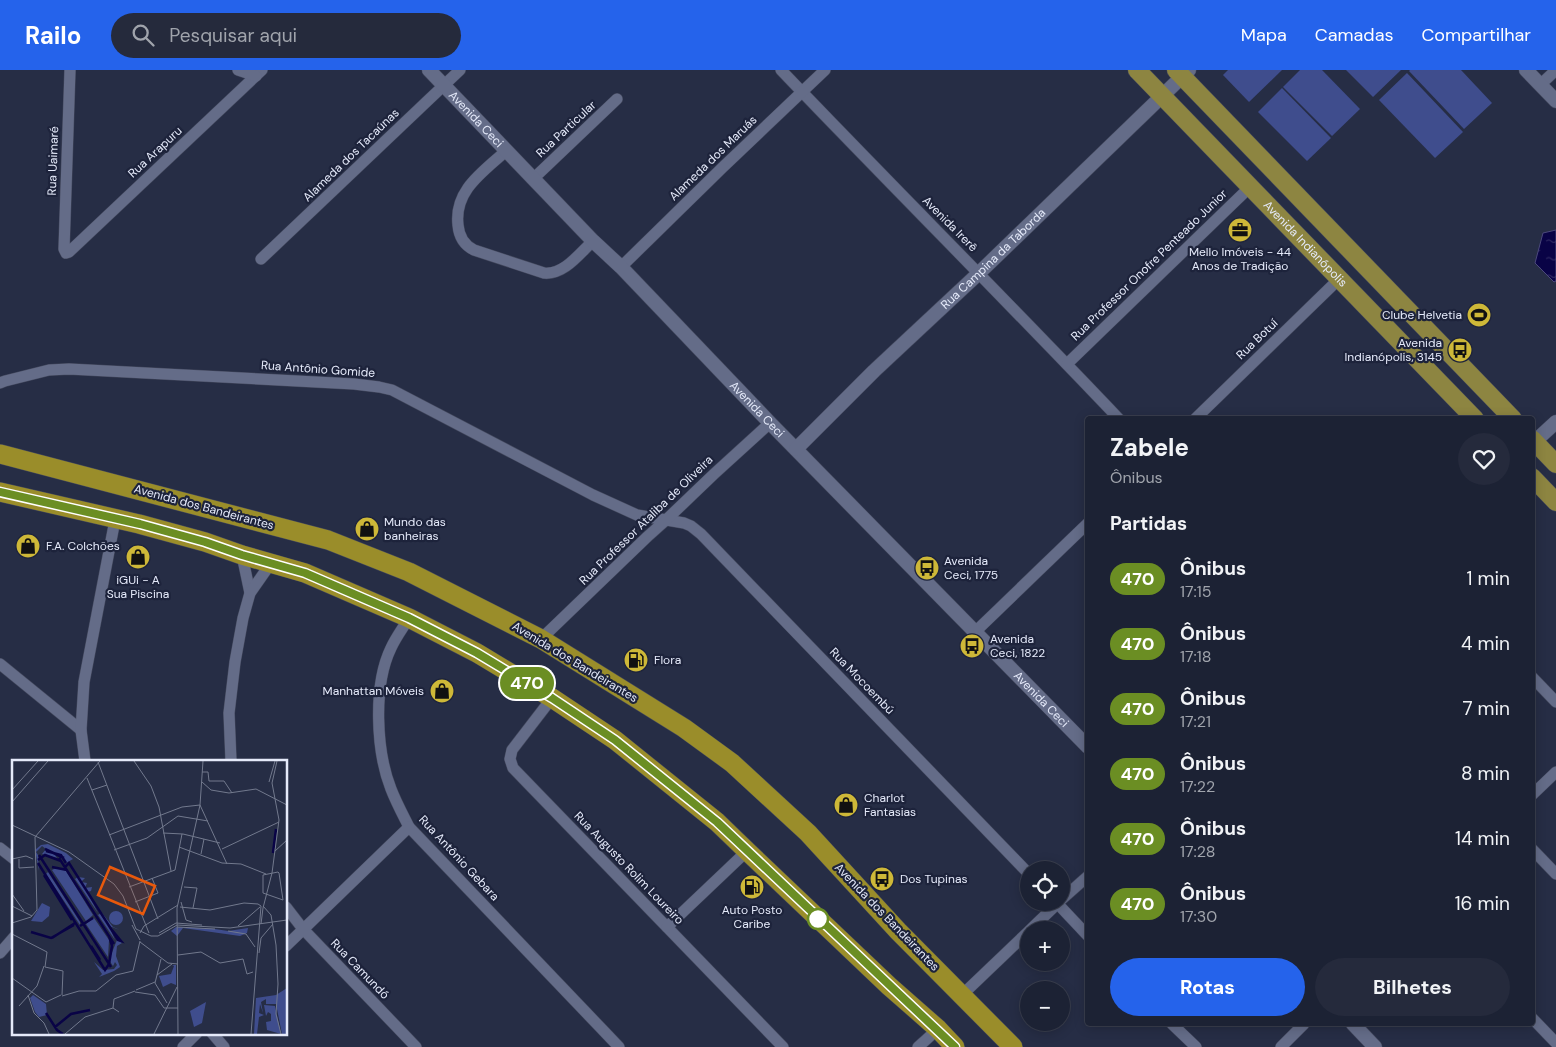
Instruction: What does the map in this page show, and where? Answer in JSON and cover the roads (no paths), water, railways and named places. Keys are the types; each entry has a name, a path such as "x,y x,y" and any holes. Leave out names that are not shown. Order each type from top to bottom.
{"highway":[{"name":"Avenida dos Bandeirantes","path":"0,454 328,540 409,572 541,639 684,728 732,763 808,833 898,931 1013,1047"},
{"path":"0,492 115,520 140,524 305,573 409,618 477,653 552,698 622,745 717,822 955,1047"}],"main road":[{"name":"Avenida Indianópolis","path":"1137,70 1473,416"},
{"path":"1183,72 1510,416"},
{"path":"1535,444 1556,464"},
{"path":"1535,480 1556,502"}],"street":[{"name":"Rua Uaimaré","path":"66,253 64,249 70,70"},
{"path":"238,70 259,73"},
{"name":"Avenida Ceci","path":"429,70 770,423 1085,744"},
{"name":"Alameda dos Tacaúnas","path":"262,259 460,70"},
{"name":"Avenida Irerê","path":"781,70 867,161 979,273 1116,416"},
{"name":"Alameda dos Maruás","path":"621,267 825,70"},
{"path":"1526,70 1556,101"},
{"path":"1540,85 1556,70"},
{"name":"Rua Campina da Taborda","path":"796,448 874,371 979,273 1161,96 1183,72"},
{"name":"Rua Arapuru","path":"66,253 259,73"},
{"name":"Rua Particular","path":"534,178 617,99"},
{"path":"507,150 468,186 458,205 458,228 460,236 468,246 474,250 551,274 564,268 593,241"},
{"name":"Rua Professor Onofre Penteado Junior","path":"1067,364 1250,186"},
{"name":"Rua Botuí","path":"1198,416 1339,279"},
{"name":"Rua Antônio Gomide","path":"0,383 49,370 69,369 354,384 379,387 392,390 593,496 637,515 666,520"},
{"path":"1535,440 1556,422"},
{"name":"Rua Professor Ataliba de Oliveira","path":"541,639 646,536 666,520 770,423"},
{"path":"85,760 81,730 84,682 115,520"},
{"name":"Rua Mocoembú","path":"666,520 691,526 701,534 1020,865"},
{"path":"975,632 1085,525"},
{"path":"242,555 250,593"},
{"path":"231,760 229,713 235,662 250,593 271,563"},
{"name":"Rua Antônio Gebara","path":"409,618 391,648 381,680 378,714 381,754 390,788 409,827 619,1047"},
{"path":"0,664 81,730"},
{"path":"1535,680 1556,702"},
{"name":"Rua Augusto Rolim Loureiro","path":"552,698 512,750 510,759 513,768 783,1047"},
{"path":"1535,792 1556,772"},
{"path":"288,944 409,827"},
{"path":"0,848 12,857"},
{"path":"668,927 747,851"},
{"path":"1535,852 1556,874"},
{"path":"1070,892 1085,879"},
{"name":"Rua Camundó","path":"288,910 303,929 416,1047"},
{"path":"1038,921 1049,911"},
{"path":"1066,911 1085,933"},
{"path":"0,954 12,939"},
{"path":"962,995 1020,939"},
{"path":"1535,1021 1556,1043"},
{"path":"1174,1026 1196,1047"},
{"path":"1281,1047 1302,1026"},
{"path":"1355,1026 1375,1047"},
{"path":"918,1047 938,1029"},
{"path":"183,1047 196,1034"},
{"path":"213,1034 224,1047"}],"water":[{"path":"1556,230 1556,281 1554,282 1535,263 1543,233"}],"place":[{"name":"Mello Imóveis - 44 Anos de Tradição","path":"1240,230"},
{"name":"Clube Helvetia","path":"1479,315"},
{"name":"Avenida Indianópolis, 3145","path":"1460,350"},
{"name":"Mundo das banheiras","path":"367,529"},
{"name":"F.A. Colchões","path":"28,546"},
{"name":"iGUi - A Sua Piscina","path":"138,557"},
{"name":"Avenida Ceci, 1775","path":"927,568"},
{"name":"Avenida Ceci, 1822","path":"972,646"},
{"name":"Flora","path":"636,660"},
{"name":"Manhattan Móveis","path":"442,691"},
{"name":"Charlot Fantasias","path":"846,805"},
{"name":"Dos Tupinas","path":"882,879"},
{"name":"Auto Posto Caribe","path":"752,887"}]}
